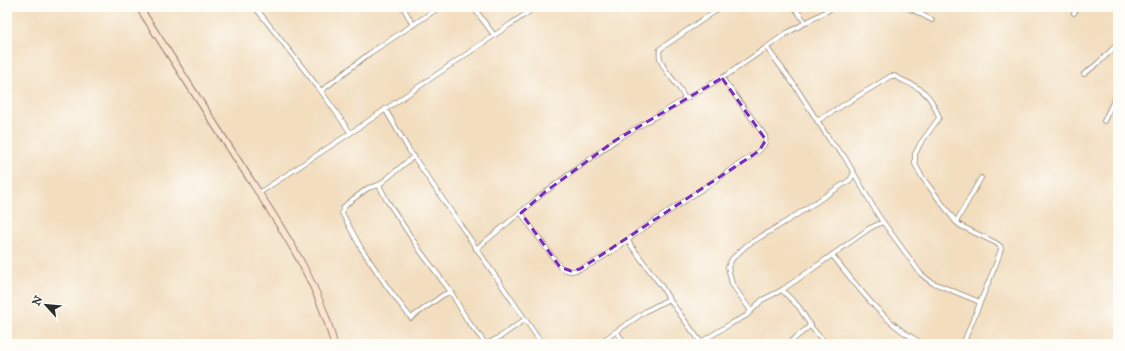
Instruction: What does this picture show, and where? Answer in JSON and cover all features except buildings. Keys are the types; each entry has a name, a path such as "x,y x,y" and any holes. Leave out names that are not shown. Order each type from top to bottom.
{"main road":[{"path":"139,7 300,259 324,310 334,344"}],"street":[{"path":"254,7 321,91 350,132"},
{"path":"403,7 413,25"},
{"path":"321,91 370,53 440,7"},
{"path":"473,7 494,35"},
{"path":"259,193 536,7"},
{"path":"685,99 680,89 663,66 659,57 660,49 722,7"},
{"path":"794,7 806,23"},
{"path":"476,249 545,192 595,154 622,136 722,78 787,33 834,7"},
{"path":"905,7 932,20"},
{"path":"1074,13 1078,7"},
{"path":"1084,74 1118,45"},
{"path":"767,48 795,86 831,142 844,156 883,222 925,278 980,302"},
{"path":"817,120 891,76 918,87 926,93 931,100 939,118 920,144 915,154 915,164 922,177 956,222 1000,246 1001,249 963,344"},
{"path":"521,213 560,267 564,270 571,271 580,269 628,240 759,151 765,145 765,136 722,78"},
{"path":"1104,121 1118,92"},
{"path":"385,109 414,156 476,249 542,344"},
{"path":"414,156 379,185 368,188 356,197 345,206 342,213 350,229 372,263 411,318 443,295 451,292"},
{"path":"751,311 732,284 728,267 732,259 747,245 850,180 854,173"},
{"path":"956,222 981,178"},
{"path":"379,185 386,199 409,231 421,252 451,292 467,320 487,344 500,337 524,320"},
{"path":"628,240 702,343 732,323 746,316 762,300 782,290 870,228 883,222"},
{"path":"832,255 877,309 909,337 924,344"},
{"path":"782,290 799,307 826,344"},
{"path":"598,344 646,311 669,299"},
{"path":"788,344 811,325"},
{"path":"617,332 625,344"}],"highlighted area":[{"path":"722,78 766,140 759,151 580,269 571,271 560,267 521,213 545,192 616,140"}]}
